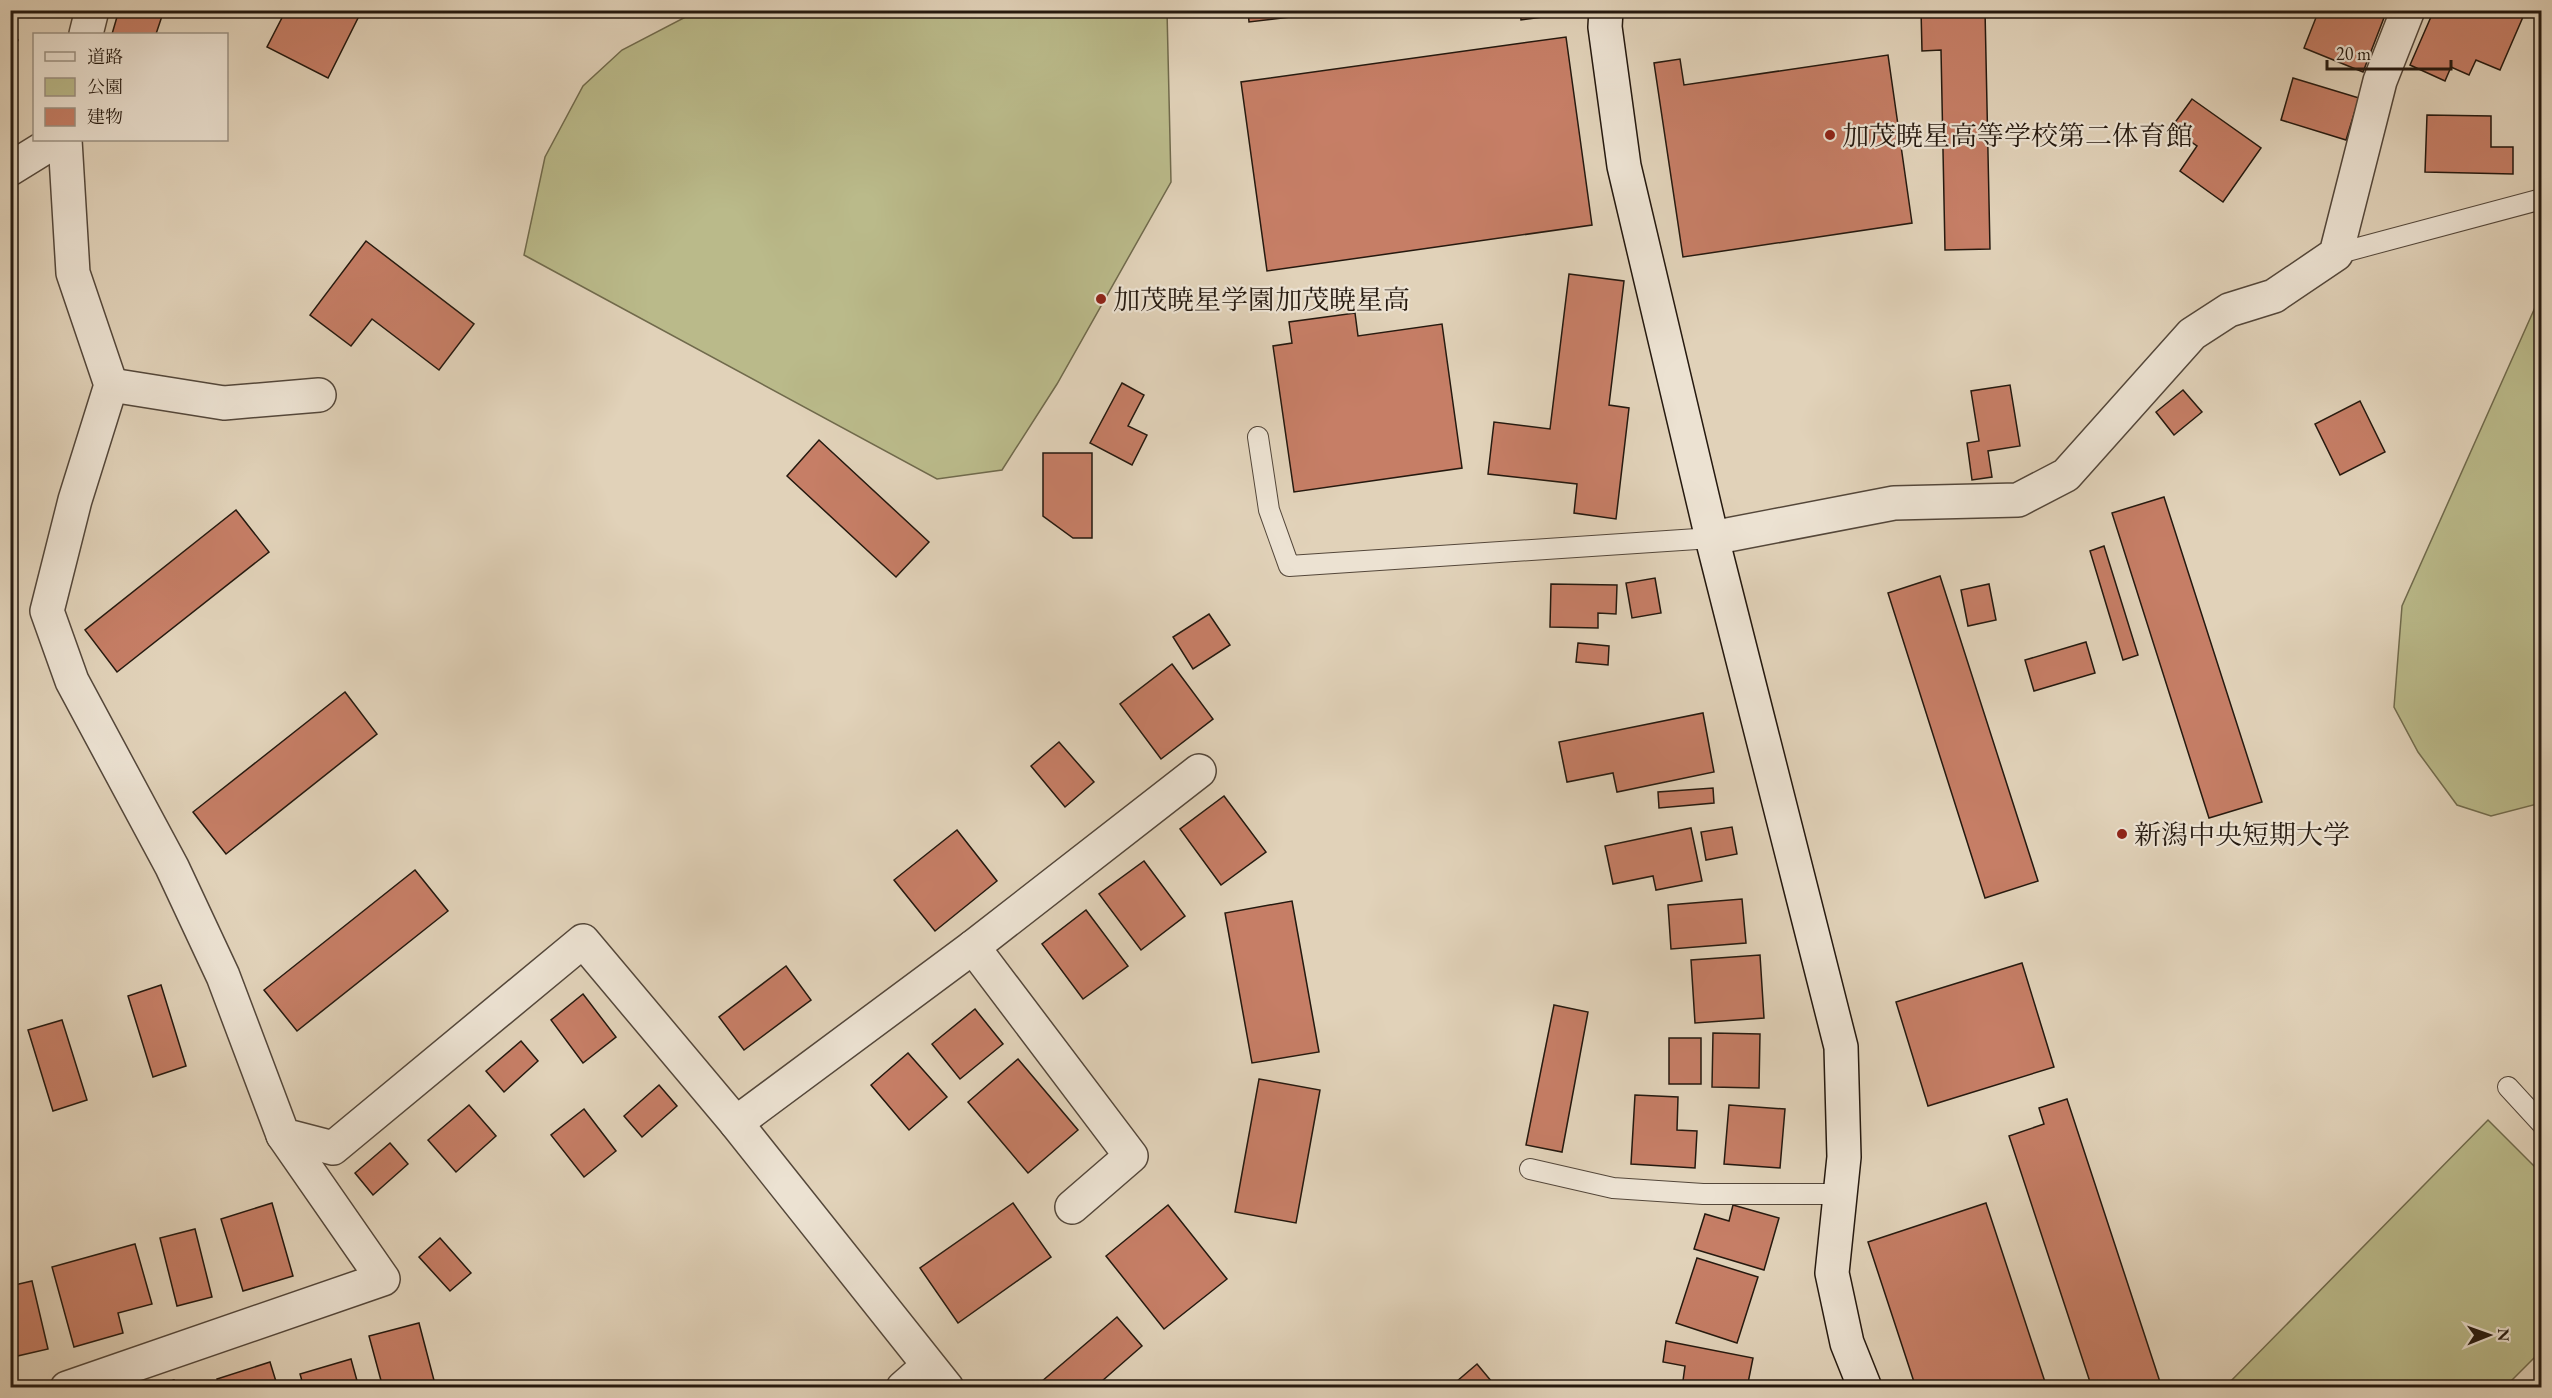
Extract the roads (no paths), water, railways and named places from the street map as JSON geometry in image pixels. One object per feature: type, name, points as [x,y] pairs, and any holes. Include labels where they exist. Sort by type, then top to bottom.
[{"type":"street","points":[[86,33],[92,10]]},
{"type":"street","points":[[1606,10],[1605,27],[1624,166],[1712,538],[1841,1047],[1844,1157],[1832,1273],[1847,1343],[1865,1388]]},
{"type":"street","points":[[1712,538],[1894,503],[2018,500],[2066,475],[2192,334],[2229,310],[2274,296],[2336,254],[2380,81],[2408,10]]},
{"type":"street","points":[[10,169],[55,141]]},
{"type":"street","points":[[65,141],[73,273],[111,385],[75,500],[47,611],[72,681],[172,867],[223,976],[283,1135],[382,1279],[67,1388]]},
{"type":"street","points":[[111,385],[224,403],[319,395]]},
{"type":"street","points":[[736,1123],[973,946],[1199,771]]},
{"type":"street","points":[[283,1135],[333,1148],[583,941],[736,1123],[937,1377],[903,1388]]},
{"type":"street","points":[[973,946],[1131,1156],[1072,1207]]},
{"type":"lane","points":[[2336,254],[2541,199]]},
{"type":"lane","points":[[1258,437],[1269,510],[1289,566],[1712,538]]},
{"type":"lane","points":[[2508,1087],[2541,1124]]},
{"type":"lane","points":[[1530,1169],[1613,1188],[1703,1194],[1841,1194]]},
{"type":"place","name":"加茂暁星高等学校第二体育館","points":[[1830,135]]},
{"type":"place","name":"加茂暁星学園加茂暁星高","points":[[1101,299]]},
{"type":"place","name":"新潟中央短期大学","points":[[2122,834]]}]
